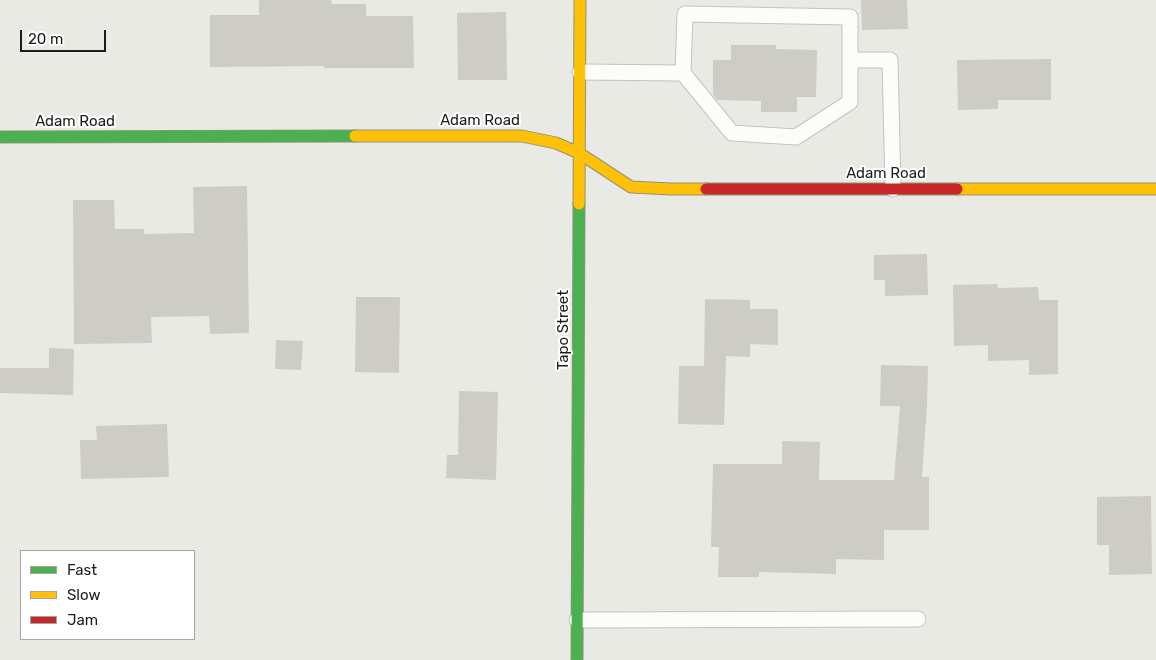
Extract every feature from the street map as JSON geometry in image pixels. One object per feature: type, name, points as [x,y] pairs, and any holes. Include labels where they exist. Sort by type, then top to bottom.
[{"type":"street","name":"Tapo Street","points":[[577,660],[580,0]]},
{"type":"street","name":"Adam Road","points":[[0,137],[522,136],[556,143],[580,153],[631,187],[671,189],[1156,189]]},
{"type":"lane","points":[[685,14],[850,17],[850,102],[796,137],[732,133],[683,73],[685,14]]},
{"type":"lane","points":[[850,60],[890,60],[893,189]]},
{"type":"lane","points":[[580,72],[683,73]]},
{"type":"lane","points":[[578,620],[918,619]]},
{"type":"building","points":[[259,0],[331,0],[332,4],[366,4],[366,16],[413,16],[414,68],[324,68],[324,66],[210,67],[210,15],[259,15]]},
{"type":"building","points":[[861,0],[907,0],[908,29],[862,30]]},
{"type":"building","points":[[506,12],[507,80],[458,80],[457,13]]},
{"type":"building","points":[[731,45],[776,45],[776,49],[817,50],[816,97],[797,97],[797,112],[761,112],[761,101],[717,100],[713,94],[713,60],[731,60]]},
{"type":"building","points":[[1051,59],[1051,100],[998,100],[998,109],[958,110],[957,60]]},
{"type":"building","points":[[247,186],[249,333],[210,334],[209,316],[151,317],[152,343],[74,344],[73,200],[114,200],[115,229],[144,229],[144,234],[194,233],[193,187]]},
{"type":"building","points":[[927,254],[928,295],[885,296],[885,280],[874,280],[874,255]]},
{"type":"building","points":[[997,284],[998,288],[1038,287],[1039,300],[1058,300],[1058,374],[1029,375],[1029,360],[988,361],[988,345],[954,346],[953,285]]},
{"type":"building","points":[[356,297],[400,297],[399,373],[355,372]]},
{"type":"building","points":[[705,299],[750,300],[750,309],[778,309],[778,345],[750,344],[750,357],[726,356],[724,425],[678,424],[679,366],[704,366]]},
{"type":"building","points":[[276,340],[303,341],[301,370],[275,369]]},
{"type":"building","points":[[49,348],[74,349],[73,395],[0,393],[0,368],[49,368]]},
{"type":"building","points":[[881,365],[928,366],[922,477],[929,477],[929,530],[884,530],[884,560],[836,559],[836,574],[759,572],[759,577],[718,577],[719,547],[711,547],[713,464],[782,464],[782,441],[820,442],[819,480],[894,480],[900,406],[880,406]]},
{"type":"building","points":[[459,391],[498,392],[496,480],[446,478],[447,455],[458,455]]},
{"type":"building","points":[[167,424],[169,477],[81,479],[80,440],[97,440],[96,426]]},
{"type":"building","points":[[1151,496],[1152,574],[1109,575],[1109,545],[1097,545],[1097,497]]},
{"type":"traffic: fast","points":[[0,137],[355,136]]},
{"type":"traffic: fast","points":[[577,660],[579,204]]},
{"type":"traffic: slow","points":[[579,204],[580,0]]},
{"type":"traffic: slow","points":[[355,136],[522,136],[556,143],[579,153],[631,187],[706,189]]},
{"type":"traffic: slow","points":[[957,189],[1156,189]]},
{"type":"traffic: jam","points":[[706,189],[957,189]]}]
